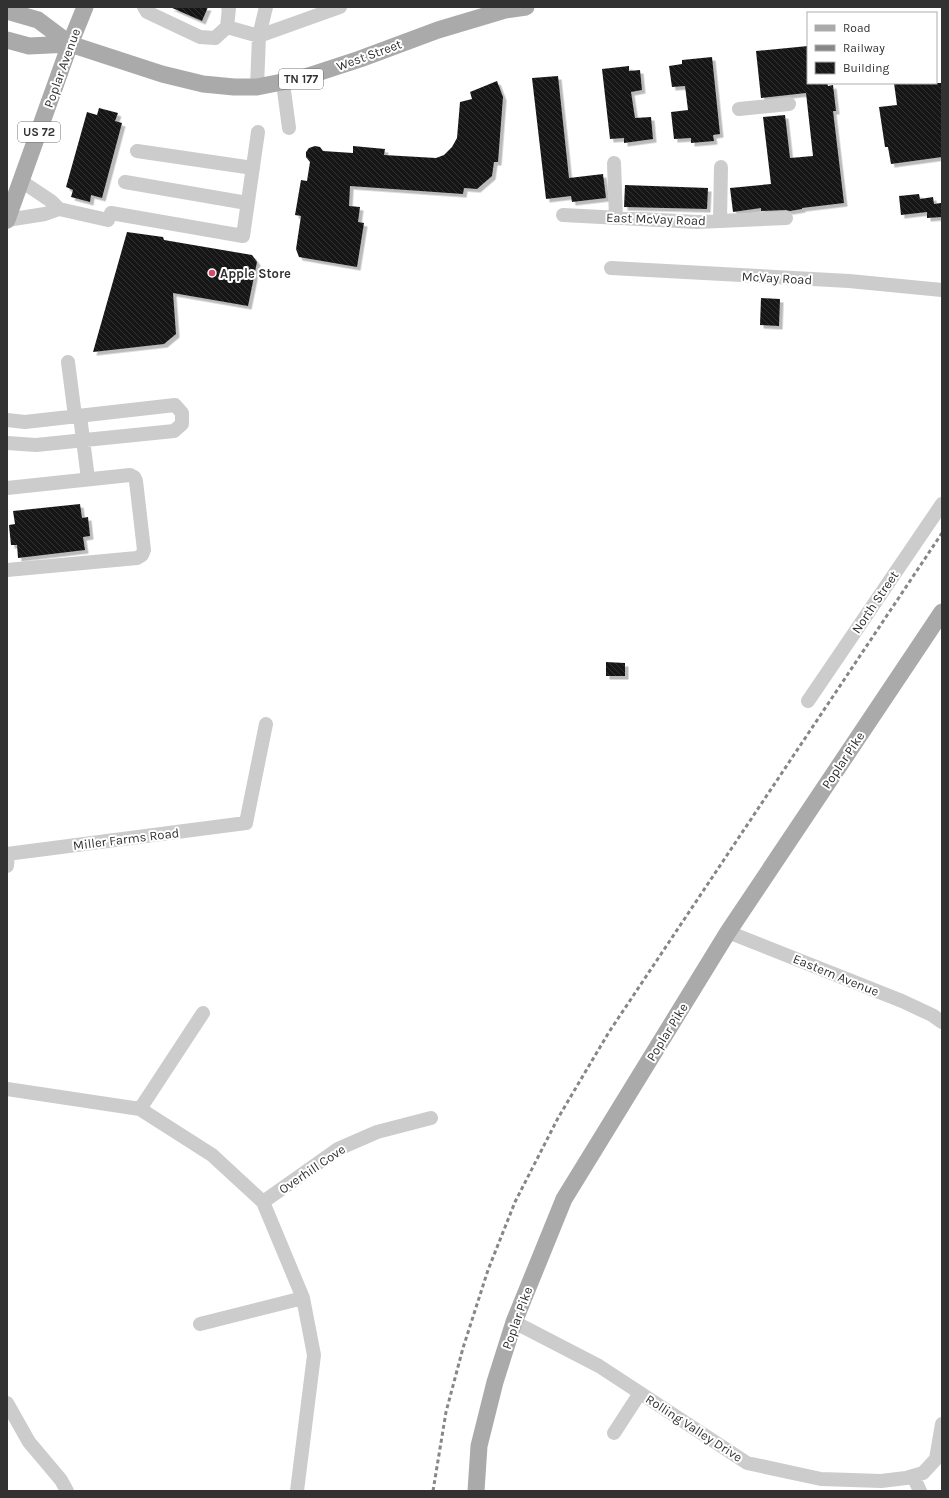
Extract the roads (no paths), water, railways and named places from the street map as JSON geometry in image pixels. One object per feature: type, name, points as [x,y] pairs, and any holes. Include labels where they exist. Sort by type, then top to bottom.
[{"type":"main road","name":"Poplar Avenue","points":[[7,220],[70,44],[85,7]]},
{"type":"main road","name":"West Street","points":[[70,44],[162,74],[203,84],[234,87],[257,86],[283,83],[302,78],[505,8],[526,7]]},
{"type":"main road","points":[[7,11],[38,20],[70,44]]},
{"type":"main road","points":[[7,40],[29,46],[70,44]]},
{"type":"main road","name":"Poplar Pike","points":[[476,1491],[479,1446],[495,1382],[514,1322],[564,1199],[728,932],[942,612]]},
{"type":"street","points":[[144,7],[147,12],[200,37],[215,38],[227,27],[228,7]]},
{"type":"street","points":[[257,86],[259,36],[266,7]]},
{"type":"street","points":[[227,27],[259,36],[340,7]]},
{"type":"street","points":[[283,83],[289,128]]},
{"type":"street","points":[[739,109],[790,104]]},
{"type":"street","points":[[7,220],[45,214],[59,210],[243,236],[258,132]]},
{"type":"street","points":[[137,151],[253,168]]},
{"type":"street","points":[[614,163],[616,218]]},
{"type":"street","name":"East McVay Road","points":[[563,215],[697,222],[720,221],[721,167]]},
{"type":"street","points":[[21,181],[51,201],[59,210]]},
{"type":"street","points":[[125,182],[248,203]]},
{"type":"street","points":[[720,221],[786,218]]},
{"type":"street","name":"McVay Road","points":[[611,268],[849,282],[942,290]]},
{"type":"street","points":[[68,362],[77,416],[83,440],[88,478]]},
{"type":"street","points":[[7,420],[25,422],[175,405],[182,413],[182,424],[174,431],[36,445],[7,443]]},
{"type":"street","points":[[7,488],[88,478],[94,480],[130,475],[134,477],[136,481],[144,550],[142,555],[137,558],[7,570]]},
{"type":"street","name":"North Street","points":[[808,701],[942,504]]},
{"type":"street","name":"Miller Farms Road","points":[[7,854],[246,823],[266,724]]},
{"type":"street","points":[[7,854],[7,866]]},
{"type":"street","name":"Eastern Avenue","points":[[728,932],[902,1000],[932,1015],[942,1022]]},
{"type":"street","points":[[140,1109],[203,1013]]},
{"type":"street","points":[[7,1089],[140,1109],[212,1155],[263,1202],[303,1298],[314,1355],[297,1491]]},
{"type":"street","name":"Overhill Cove","points":[[263,1202],[338,1149],[377,1132],[431,1118]]},
{"type":"street","points":[[200,1324],[303,1298]]},
{"type":"street","name":"Rolling Valley Drive","points":[[514,1322],[599,1366],[746,1463],[821,1479],[881,1481],[913,1476],[923,1473],[936,1459],[942,1424]]},
{"type":"street","name":"Rolling Valley Drive","points":[[614,1433],[640,1393]]},
{"type":"street","points":[[7,1403],[29,1442],[61,1480],[67,1491]]},
{"type":"street","points":[[913,1476],[920,1491]]},
{"type":"railway","points":[[433,1491],[446,1412],[463,1348],[488,1270],[515,1202],[558,1118],[609,1032],[942,533]]},
{"type":"place","name":"Apple Store","points":[[212,273]]}]
